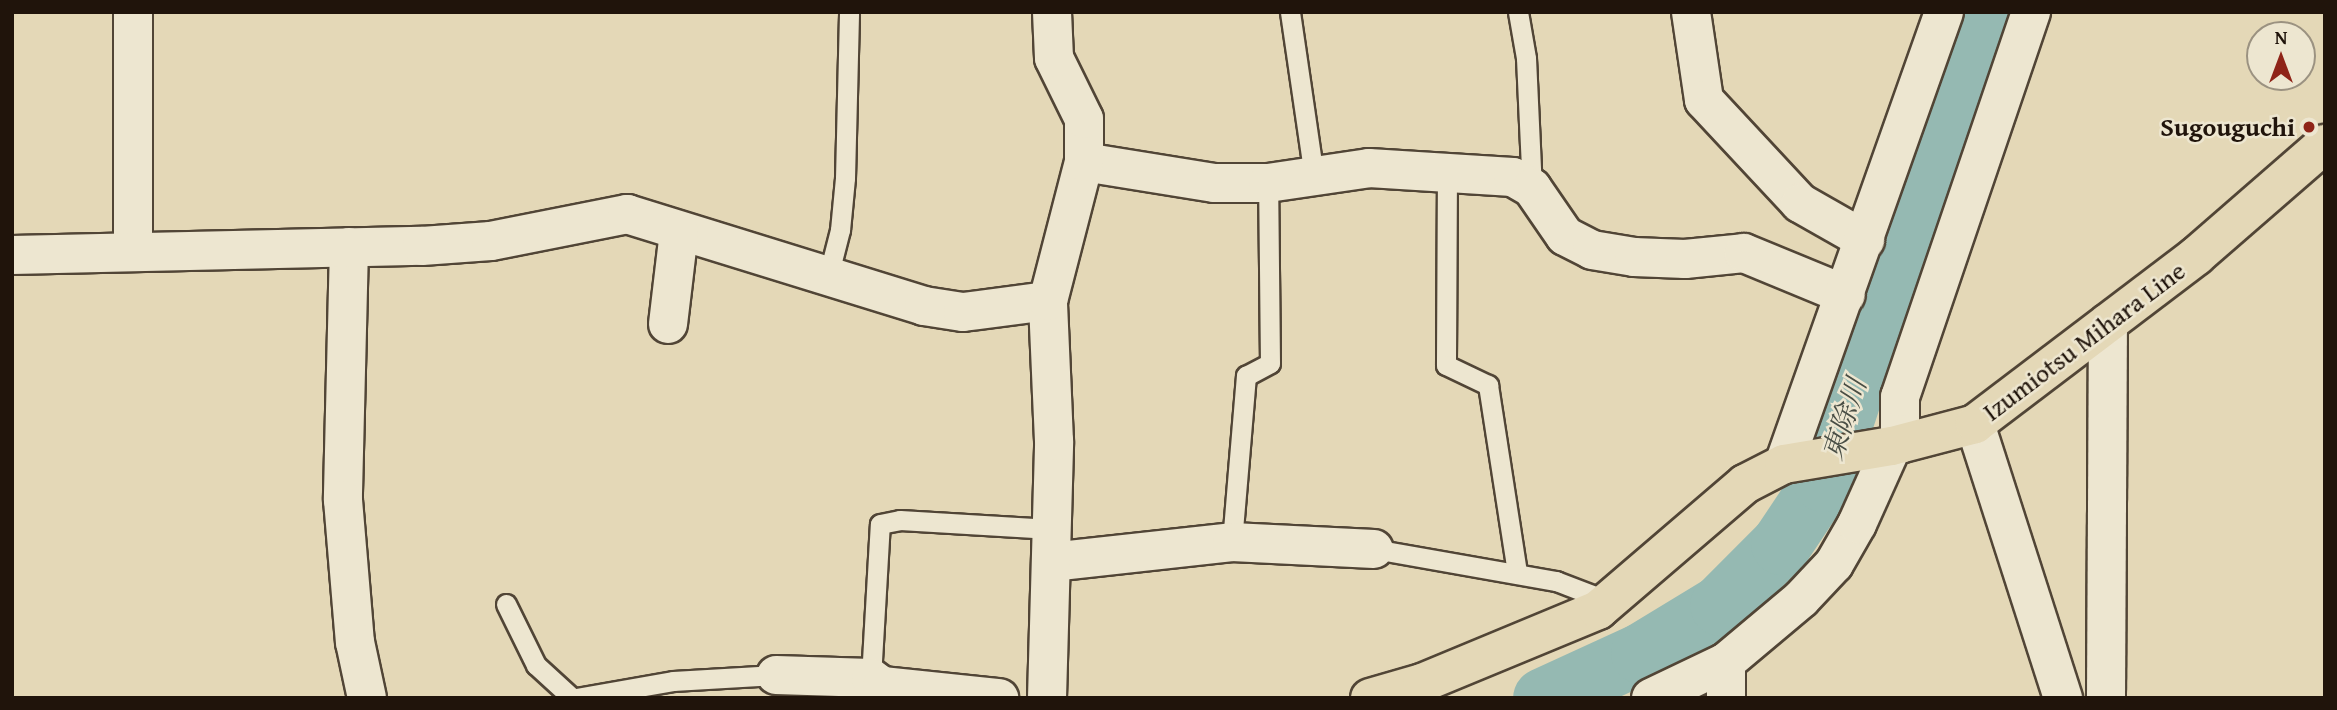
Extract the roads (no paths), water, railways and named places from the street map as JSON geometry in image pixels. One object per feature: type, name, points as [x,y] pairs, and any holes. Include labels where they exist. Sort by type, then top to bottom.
[{"type":"main road","name":"Izumiotsu Mihara Line","points":[[1370,698],[1422,683],[1561,627],[1608,601],[1745,484],[1791,462],[1887,447],[1975,424],[2196,256],[2325,144]]},
{"type":"street","points":[[133,12],[133,250]]},
{"type":"street","points":[[1047,698],[1054,441],[1048,301],[1084,162],[1084,119],[1054,58],[1052,12]]},
{"type":"street","points":[[1691,12],[1704,100],[1800,203],[1865,240]]},
{"type":"street","points":[[1791,462],[1944,12]]},
{"type":"street","points":[[1651,698],[1726,680],[1833,564],[1887,447],[1900,397],[2031,12]]},
{"type":"street","points":[[1084,162],[1200,182],[1268,183],[1369,167],[1447,170],[1513,177],[1532,188],[1565,236],[1592,250],[1634,257],[1685,259],[1744,253],[1846,295]]},
{"type":"street","points":[[12,255],[133,250],[168,255],[491,241],[627,214],[924,306],[963,312],[1048,301]]},
{"type":"street","points":[[668,324],[680,232]]},
{"type":"street","points":[[349,247],[343,500],[355,642],[368,698]]},
{"type":"street","points":[[2105,698],[2108,323]]},
{"type":"street","points":[[1975,424],[2063,698]]},
{"type":"street","points":[[1051,545],[1232,542],[1374,550]]},
{"type":"street","points":[[776,675],[999,698]]},
{"type":"lane","points":[[828,277],[840,230],[845,178],[849,12]]},
{"type":"lane","points":[[1290,12],[1314,177]]},
{"type":"lane","points":[[1518,12],[1526,58],[1532,188]]},
{"type":"lane","points":[[1447,170],[1446,365],[1488,385],[1517,573]]},
{"type":"lane","points":[[1232,542],[1246,376],[1270,363],[1268,183]]},
{"type":"lane","points":[[877,687],[880,524],[900,520],[1051,545]]},
{"type":"lane","points":[[1374,550],[1556,581],[1608,601]]},
{"type":"lane","points":[[506,604],[536,665],[574,698],[673,681],[776,675]]},
{"type":"waterway","name":"東除川","points":[[1543,698],[1641,653],[1720,605],[1781,544],[1823,481],[1977,12]]},
{"type":"place","name":"Sugouguchi","points":[[2309,127]]}]
